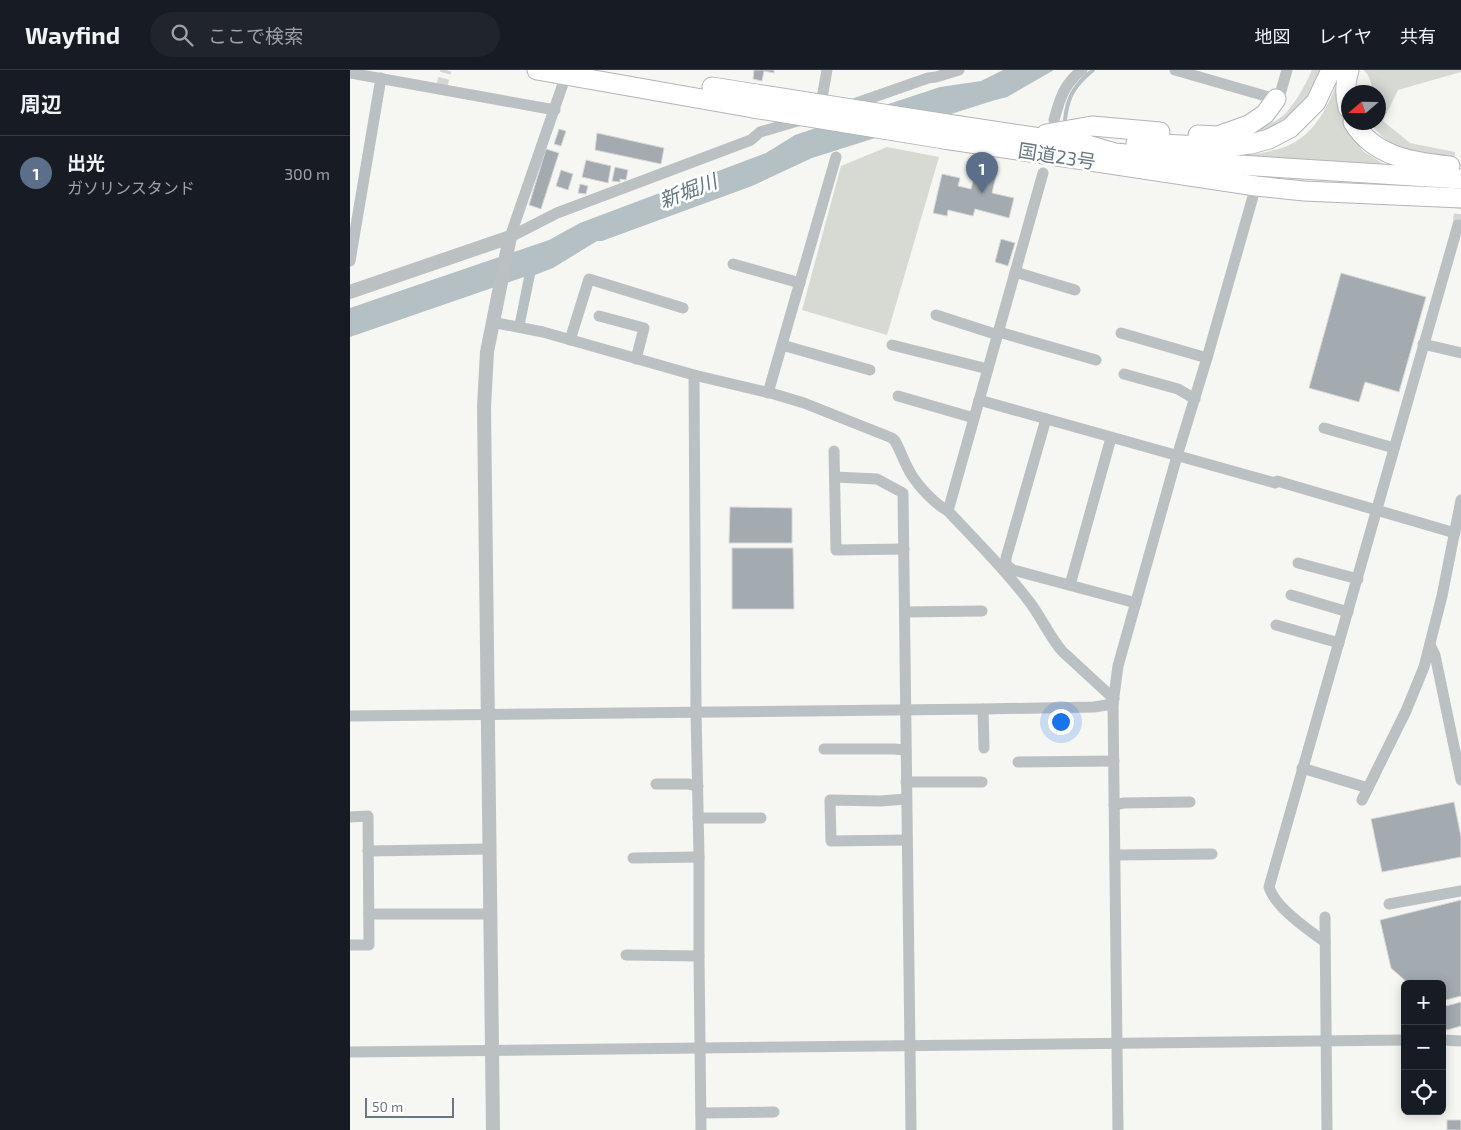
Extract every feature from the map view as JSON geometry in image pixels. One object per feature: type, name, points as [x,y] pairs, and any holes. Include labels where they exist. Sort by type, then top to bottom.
[{"type":"highway","name":"国道23号","points":[[537,70],[945,131],[1256,186],[1304,191],[1461,198]]},
{"type":"highway","name":"国道23号","points":[[605,70],[754,101]]},
{"type":"highway","points":[[1088,145],[1118,142],[1227,147],[1251,144],[1269,139],[1290,128],[1316,102],[1331,70]]},
{"type":"highway","points":[[1346,85],[1349,70]]},
{"type":"highway","points":[[1033,136],[1092,126],[1218,136],[1249,125],[1265,114],[1276,99]]},
{"type":"highway","points":[[1358,130],[1373,145],[1395,156],[1426,164],[1461,167]]},
{"type":"highway","name":"国道23号","points":[[945,131],[1033,136],[1088,145],[1116,153],[1239,166],[1461,178]]},
{"type":"highway","points":[[1304,191],[1367,200],[1459,217]]},
{"type":"street","points":[[819,116],[827,70]]},
{"type":"street","points":[[350,292],[510,237],[557,213],[751,140],[760,132],[819,116],[928,78],[959,70]]},
{"type":"street","points":[[1054,120],[1067,84],[1082,70]]},
{"type":"street","points":[[1175,70],[1276,99],[1281,91],[1287,70]]},
{"type":"street","points":[[350,73],[555,110]]},
{"type":"street","points":[[493,1130],[484,407],[486,352],[510,237],[566,75]]},
{"type":"street","points":[[350,261],[380,78]]},
{"type":"street","points":[[768,393],[836,157]]},
{"type":"street","points":[[948,511],[1044,173]]},
{"type":"street","points":[[1118,1130],[1114,702],[1118,666],[1256,186]]},
{"type":"street","points":[[1325,942],[1295,920],[1274,897],[1269,887],[1358,579],[1459,217]]},
{"type":"street","points":[[733,264],[800,283]]},
{"type":"street","points":[[1015,272],[1075,290]]},
{"type":"street","points":[[570,340],[589,279],[683,308]]},
{"type":"street","points":[[936,315],[998,334],[1096,360]]},
{"type":"street","points":[[600,316],[644,328],[636,359]]},
{"type":"street","points":[[492,322],[543,332],[694,375],[804,403],[892,438],[917,482],[939,506],[948,511],[1004,567],[1037,612],[1059,648],[1114,702]]},
{"type":"street","points":[[1121,333],[1208,358]]},
{"type":"street","points":[[1423,344],[1461,353]]},
{"type":"street","points":[[782,345],[870,370]]},
{"type":"street","points":[[892,345],[988,369]]},
{"type":"street","points":[[1124,374],[1178,389],[1195,399]]},
{"type":"street","points":[[694,375],[701,1130]]},
{"type":"street","points":[[898,396],[974,418]]},
{"type":"street","points":[[979,400],[1275,483],[1277,481],[1455,533]]},
{"type":"street","points":[[1004,567],[1046,419]]},
{"type":"street","points":[[1324,428],[1394,448]]},
{"type":"street","points":[[1070,584],[1111,438]]},
{"type":"street","points":[[834,451],[836,550],[904,549]]},
{"type":"street","points":[[835,477],[878,480],[903,492]]},
{"type":"street","points":[[903,492],[917,482]]},
{"type":"street","points":[[903,492],[911,1130]]},
{"type":"street","points":[[1362,800],[1410,702],[1424,667],[1459,520],[1461,500]]},
{"type":"street","points":[[1298,563],[1358,579]]},
{"type":"street","points":[[1004,567],[1136,603]]},
{"type":"street","points":[[1292,595],[1348,612]]},
{"type":"street","points":[[905,612],[982,611]]},
{"type":"street","points":[[1276,625],[1339,643]]},
{"type":"street","points":[[1430,645],[1436,655],[1461,780]]},
{"type":"street","points":[[350,716],[1094,707],[1114,702]]},
{"type":"street","points":[[983,709],[984,748]]},
{"type":"street","points":[[824,749],[894,748],[906,750]]},
{"type":"street","points":[[1018,762],[1114,761]]},
{"type":"street","points":[[1302,768],[1368,788]]},
{"type":"street","points":[[906,782],[982,782]]},
{"type":"street","points":[[656,784],[688,784],[698,786]]},
{"type":"street","points":[[906,799],[881,801],[830,800],[831,841],[907,840]]},
{"type":"street","points":[[1114,805],[1124,803],[1190,802]]},
{"type":"street","points":[[350,817],[368,816],[369,945],[350,945]]},
{"type":"street","points":[[698,818],[761,818]]},
{"type":"street","points":[[368,851],[490,849]]},
{"type":"street","points":[[1115,855],[1212,854]]},
{"type":"street","points":[[633,858],[699,856]]},
{"type":"street","points":[[1390,904],[1461,891]]},
{"type":"street","points":[[368,914],[490,914]]},
{"type":"street","points":[[1325,917],[1327,1130]]},
{"type":"street","points":[[626,955],[699,956]]},
{"type":"street","points":[[350,1052],[1401,1040]]},
{"type":"street","points":[[1446,1040],[1461,1041]]},
{"type":"street","points":[[701,1113],[774,1112]]},
{"type":"shaded area","points":[[1312,70],[1324,70],[1311,95],[1279,128],[1235,138],[1268,125],[1285,114],[1300,93]]},
{"type":"shaded area","points":[[1363,70],[1461,70],[1461,72],[1398,90],[1386,115],[1386,85],[1372,85]]},
{"type":"shaded area","points":[[1340,76],[1339,104],[1341,110],[1341,130],[1348,130],[1363,151],[1385,165],[1246,161],[1247,155],[1284,147],[1303,136],[1317,122]]},
{"type":"shaded area","points":[[1386,123],[1410,143],[1455,152],[1455,159],[1412,155],[1385,139],[1376,130],[1386,130]]},
{"type":"shaded area","points":[[887,147],[939,157],[887,335],[802,310],[841,166]]},
{"type":"water","name":"新堀川","points":[[1003,70],[1054,70],[1007,97],[812,158],[752,186],[602,241],[597,241],[553,268],[535,275],[525,323],[515,322],[524,277],[350,337],[350,308],[549,240],[580,223],[766,153],[795,135],[940,87],[981,81]]},
{"type":"building","points":[[754,70],[774,70],[774,73],[764,71],[762,81],[753,79]]},
{"type":"building","points":[[559,129],[566,131],[561,146],[554,144]]},
{"type":"building","points":[[597,133],[664,148],[661,164],[595,150]]},
{"type":"building","points":[[546,149],[559,153],[541,209],[529,205]]},
{"type":"building","points":[[586,160],[611,166],[608,183],[582,177]]},
{"type":"building","points":[[977,166],[997,171],[992,193],[1014,198],[1009,218],[975,209],[973,216],[948,210],[947,216],[933,213],[942,174],[960,178],[958,186],[971,189]]},
{"type":"building","points":[[615,167],[628,170],[626,180],[620,179],[620,182],[612,181]]},
{"type":"building","points":[[561,170],[573,174],[568,190],[556,186]]},
{"type":"building","points":[[580,184],[588,186],[586,194],[578,193]]},
{"type":"building","points":[[1001,239],[1015,243],[1008,266],[995,262]]},
{"type":"building","points":[[1341,273],[1426,297],[1399,392],[1365,382],[1359,402],[1309,388]]},
{"type":"building","points":[[730,507],[792,508],[792,543],[729,543]]},
{"type":"building","points":[[732,548],[793,548],[794,609],[732,609]]},
{"type":"building","points":[[1454,802],[1461,837],[1461,857],[1382,872],[1371,819]]},
{"type":"building","points":[[1461,900],[1461,996],[1446,1000],[1446,980],[1404,980],[1391,968],[1380,920]]},
{"type":"building","points":[[1461,1002],[1461,1026],[1446,1029],[1446,1006]]},
{"type":"building","points":[[1447,1120],[1461,1120],[1461,1130],[1447,1130]]},
{"type":"waterway","points":[[1065,119],[1068,103],[1073,91],[1093,70]]},
{"type":"tunnel","points":[[441,89],[446,70]]},
{"type":"tunnel","points":[[1458,225],[1461,202]]},
{"type":"place","name":"出光","points":[[982,193]]}]
